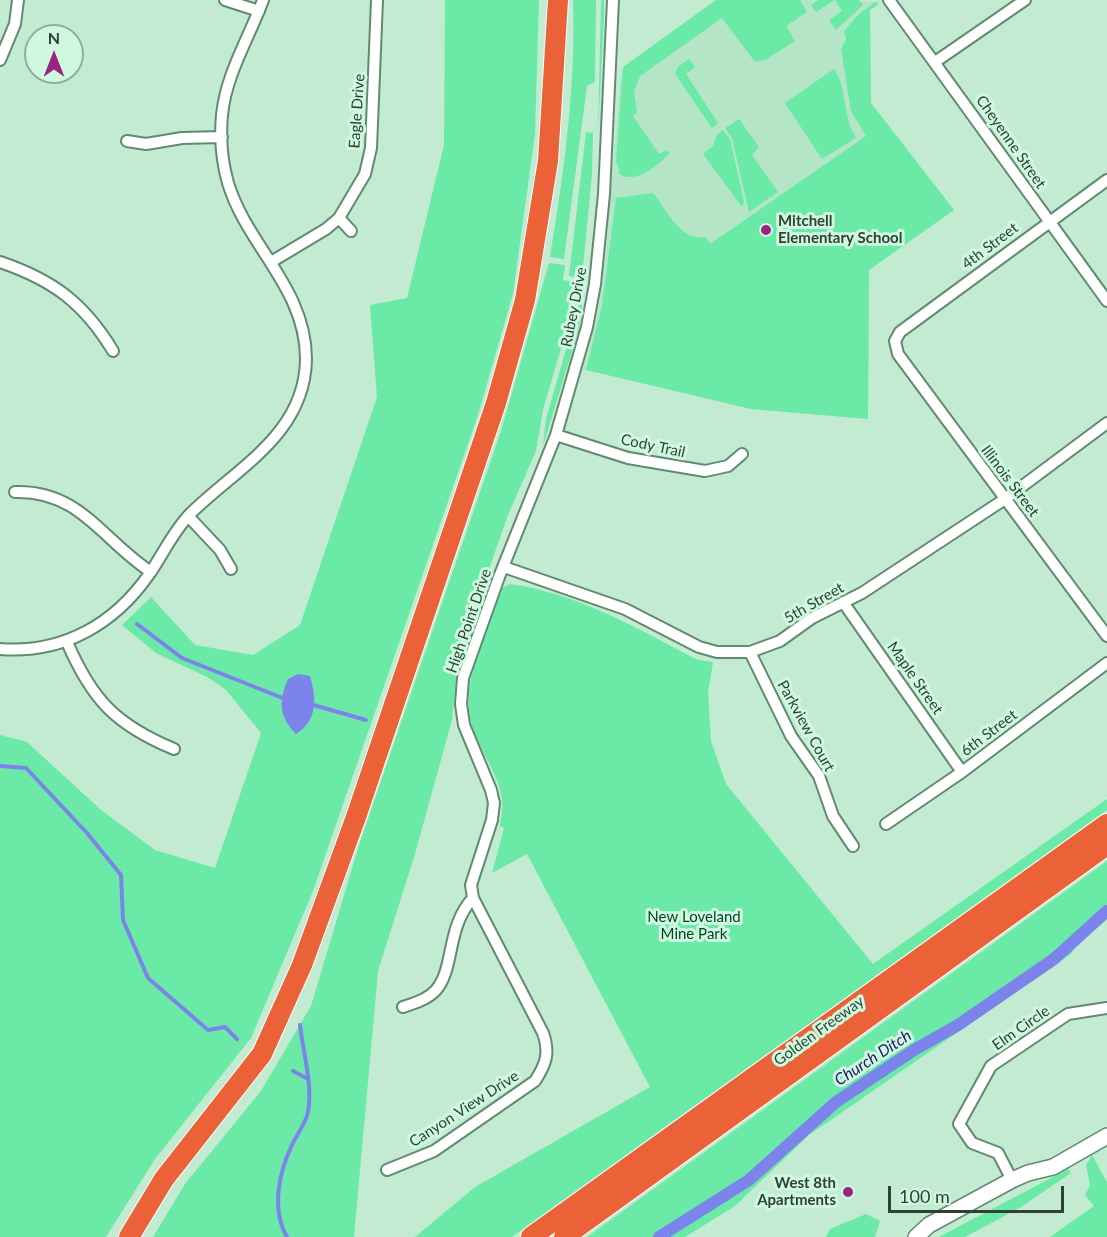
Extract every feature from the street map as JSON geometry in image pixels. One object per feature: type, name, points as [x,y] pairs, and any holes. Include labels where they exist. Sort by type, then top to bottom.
[{"type":"highway","points":[[129,1237],[164,1179],[262,1054],[302,965],[356,817],[496,403],[525,300],[549,161],[558,0]]},
{"type":"highway","name":"Golden Freeway","points":[[531,1237],[1107,824]]},
{"type":"highway","name":"Golden Freeway","points":[[564,1237],[1107,846]]},
{"type":"street","points":[[0,60],[15,24],[18,0]]},
{"type":"street","points":[[0,649],[42,648],[67,642],[113,615],[130,600],[188,516],[276,439],[297,402],[303,382],[305,339],[293,298],[234,198],[223,159],[222,137],[226,92],[261,5],[225,0]]},
{"type":"street","name":"Eagle Drive","points":[[272,262],[326,229],[339,218],[365,174],[371,148],[377,0]]},
{"type":"street","name":"Rubey Drive","points":[[504,567],[556,435],[587,327],[596,284],[604,194],[613,40],[613,0]]},
{"type":"street","name":"Cheyenne Street","points":[[889,0],[1107,301]]},
{"type":"street","points":[[935,62],[1025,0]]},
{"type":"street","points":[[127,141],[146,144],[182,138],[222,137]]},
{"type":"street","name":"4th Street","points":[[896,341],[900,332],[1107,180]]},
{"type":"street","points":[[339,218],[351,231]]},
{"type":"street","points":[[0,262],[32,272],[69,296],[97,325],[113,351]]},
{"type":"street","name":"Illinois Street","points":[[896,341],[898,354],[1107,636]]},
{"type":"street","name":"5th Street","points":[[504,567],[625,609],[699,647],[717,652],[750,652],[780,641],[812,618],[862,593],[1005,498],[1107,423]]},
{"type":"street","name":"Cody Trail","points":[[556,435],[628,458],[705,471],[728,466],[742,454]]},
{"type":"street","points":[[15,492],[55,496],[70,504],[128,557],[151,572]]},
{"type":"street","points":[[188,516],[220,550],[231,569]]},
{"type":"street","name":"High Point Drive","points":[[403,1007],[424,999],[442,981],[456,925],[464,908],[473,898],[471,885],[492,820],[494,803],[491,790],[466,733],[461,694],[463,678],[504,567]]},
{"type":"street","name":"Maple Street","points":[[843,602],[962,772]]},
{"type":"street","points":[[67,642],[80,672],[106,708],[126,726],[174,749]]},
{"type":"street","name":"Parkview Court","points":[[750,652],[792,736],[819,776],[833,816],[853,846]]},
{"type":"street","name":"6th Street","points":[[886,824],[962,772],[1107,663]]},
{"type":"street","name":"Canyon View Drive","points":[[387,1170],[434,1151],[535,1081],[546,1064],[548,1046],[543,1034],[473,898]]},
{"type":"street","name":"Elm Circle","points":[[1012,1180],[998,1153],[972,1143],[959,1124],[991,1066],[1068,1014],[1107,1008]]},
{"type":"street","points":[[916,1237],[929,1225],[1012,1180],[1028,1173],[1053,1167],[1107,1136]]},
{"type":"shaded area","name":"Mitchell Elementary School","points":[[716,0],[883,1],[870,10],[871,103],[954,210],[869,270],[868,419],[751,409],[583,369],[596,319],[606,251],[621,69]]},
{"type":"green space","points":[[445,0],[539,0],[535,134],[513,294],[478,415],[313,891],[251,1038],[155,1159],[106,1237],[0,1237],[0,735],[27,742],[101,810],[155,850],[215,868],[261,733],[226,690],[209,678],[156,653],[122,625],[151,597],[195,645],[253,655],[300,625],[377,397],[370,305],[407,298],[444,145]]},
{"type":"green space","points":[[573,0],[596,0],[595,82],[587,86],[564,259],[550,257],[571,97]]},
{"type":"green space","points":[[601,0],[604,0],[604,17],[598,134]]},
{"type":"green space","points":[[716,0],[800,0],[807,12],[786,26],[795,41],[765,60],[755,62],[722,18],[640,76],[634,91],[637,112],[633,116],[659,154],[667,150],[670,153],[638,176],[624,176],[618,173],[620,170],[616,162],[623,67]]},
{"type":"green space","points":[[818,0],[835,0],[816,12],[811,5]]},
{"type":"green space","points":[[835,0],[859,0],[863,5],[836,30],[829,20],[842,11]]},
{"type":"green space","points":[[875,2],[878,5],[870,10],[871,103],[954,210],[869,270],[868,419],[751,409],[586,370],[602,305],[616,198],[653,193],[681,230],[697,237],[706,237],[710,244],[866,136],[851,111],[841,49],[846,39],[844,31],[859,14]]},
{"type":"green space","points":[[689,59],[695,67],[686,74],[718,123],[712,128],[675,74],[678,67]]},
{"type":"green space","points":[[834,69],[856,138],[822,159],[785,103]]},
{"type":"green space","points":[[739,119],[759,147],[752,155],[778,192],[749,212],[732,138],[725,128]]},
{"type":"green space","points":[[723,130],[730,139],[744,202],[742,207],[703,154],[713,146],[717,134]]},
{"type":"green space","points":[[586,132],[593,133],[592,174],[582,278],[569,276]]},
{"type":"green space","points":[[549,263],[565,265],[563,280],[580,283],[543,410],[536,451],[508,515],[487,575],[490,579],[456,678],[452,720],[415,854],[378,971],[354,1237],[153,1237],[185,1184],[261,1091],[311,1006],[359,845],[501,431]]},
{"type":"green space","points":[[586,280],[578,332],[543,446],[546,419]]},
{"type":"green space","name":"New Loveland Mine Park","points":[[510,584],[559,595],[583,604],[698,660],[713,662],[708,693],[711,741],[726,784],[873,964],[1107,799],[1107,810],[512,1237],[415,1237],[475,1187],[650,1087],[527,854],[492,873],[504,828],[500,826],[502,799],[496,778],[473,728],[470,717],[470,684],[478,651],[502,588]]},
{"type":"green space","points":[[1107,861],[1107,913],[1088,926],[1071,954],[809,1135],[735,1206],[685,1237],[587,1237]]},
{"type":"green space","points":[[1092,1155],[1107,1182],[1107,1237],[1050,1237],[1094,1206],[1085,1195],[1090,1185],[1086,1165]]},
{"type":"green space","points":[[1068,1169],[1071,1173],[1021,1207],[965,1237],[939,1237]]},
{"type":"green space","points":[[866,1214],[880,1221],[875,1237],[826,1237],[830,1229]]},
{"type":"water","points":[[298,674],[310,676],[314,701],[312,716],[303,729],[296,734],[283,715],[282,702],[288,679]]},
{"type":"waterway","points":[[137,624],[182,658],[285,699]]},
{"type":"waterway","points":[[310,704],[366,720]]},
{"type":"waterway","points":[[0,766],[26,768],[87,833],[121,875],[123,920],[148,978],[208,1030],[225,1027],[237,1039]]},
{"type":"waterway","name":"Church Ditch","points":[[659,1237],[749,1180],[836,1102],[914,1050],[958,1025],[1054,959],[1107,911]]},
{"type":"waterway","points":[[287,1237],[279,1215],[280,1179],[287,1156],[307,1116],[309,1102],[300,1025]]},
{"type":"waterway","points":[[293,1071],[306,1078]]},
{"type":"place","name":"Mitchell Elementary School","points":[[766,230]]},
{"type":"place","name":"West 8th Apartments","points":[[848,1192]]}]
